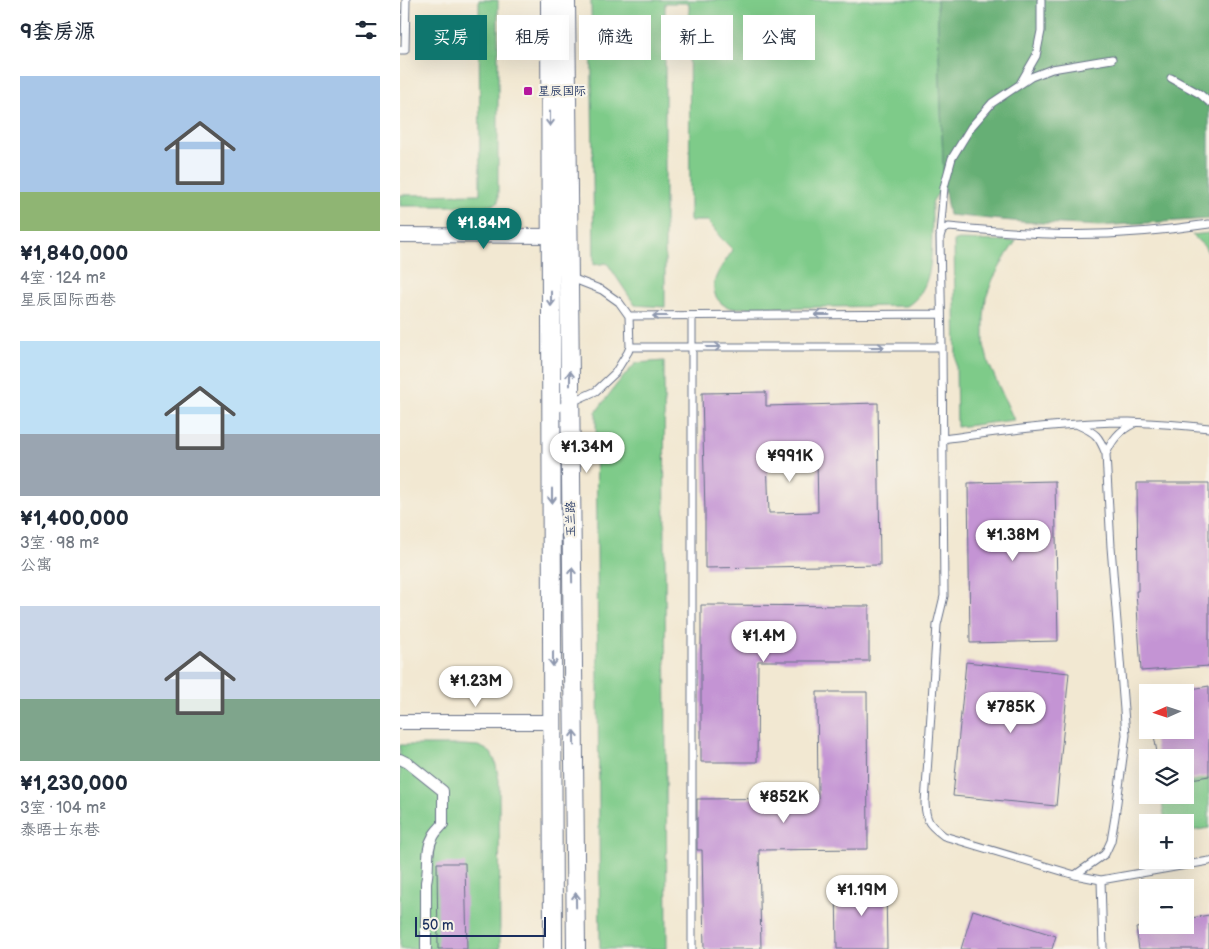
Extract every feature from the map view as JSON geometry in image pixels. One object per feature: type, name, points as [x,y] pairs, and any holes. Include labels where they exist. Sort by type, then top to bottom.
[{"type":"street","name":"玉兰路","points":[[550,0],[553,949]]},
{"type":"street","name":"玉兰路","points":[[566,0],[576,949]]},
{"type":"street","points":[[400,235],[568,236]]},
{"type":"street","points":[[400,722],[553,722]]},
{"type":"street","points":[[400,759],[408,763],[443,791],[443,824],[433,836],[428,856],[426,949]]},
{"type":"lane","points":[[400,50],[405,50],[406,0]]},
{"type":"lane","points":[[1021,83],[1036,56],[1042,31],[1041,0]]},
{"type":"lane","points":[[1112,59],[1052,69],[1031,77],[992,103],[971,127],[952,158],[944,187],[940,237],[944,596],[938,624],[925,803],[926,814],[930,825],[944,836],[1075,875],[1101,880],[1209,861]]},
{"type":"lane","points":[[1171,78],[1200,94],[1209,102]]},
{"type":"lane","points":[[940,237],[942,230],[949,227],[1049,234],[1102,234],[1172,230],[1209,224]]},
{"type":"lane","points":[[551,270],[602,290],[619,302],[629,316],[630,347],[615,373],[596,391],[552,411]]},
{"type":"lane","points":[[629,316],[941,314]]},
{"type":"lane","points":[[692,316],[692,949]]},
{"type":"lane","points":[[630,347],[942,346]]},
{"type":"lane","points":[[943,439],[1076,424],[1136,423],[1209,428]]},
{"type":"lane","points":[[1106,454],[1112,440],[1124,428],[1136,423]]},
{"type":"lane","points":[[1075,875],[1105,854],[1111,840],[1126,735],[1111,547],[1106,454],[1100,440],[1091,431],[1076,424]]},
{"type":"lane","points":[[1101,880],[1103,949]]},
{"type":"green space","points":[[479,0],[498,0],[498,202],[486,206],[400,206],[400,195],[480,194],[479,60],[487,60],[487,15],[479,15]]},
{"type":"green space","points":[[591,0],[937,0],[944,187],[932,203],[930,266],[923,289],[916,298],[907,306],[731,308],[721,303],[716,296],[714,283],[720,269],[733,250],[708,221],[690,221],[689,60],[733,60],[733,15],[689,15],[689,3],[665,3],[665,15],[661,15],[661,60],[665,60],[665,307],[635,305],[607,263],[594,265],[592,60],[651,60],[651,15],[591,15]]},
{"type":"green space","points":[[937,0],[1209,0],[1209,219],[1099,226],[1023,222],[949,215],[944,187]]},
{"type":"green space","points":[[1209,233],[1209,255],[1205,247],[1192,235]]},
{"type":"green space","points":[[954,240],[1016,241],[993,279],[986,298],[984,317],[984,345],[989,364],[1014,420],[957,427]]},
{"type":"green space","points":[[664,361],[667,949],[600,949],[596,412],[636,363]]},
{"type":"green space","points":[[400,745],[478,746],[491,753],[495,761],[499,780],[500,949],[400,949]]},
{"type":"green space","points":[[1209,778],[1209,828],[1194,830],[1194,814],[1164,814],[1162,804],[1194,804],[1194,780]]},
{"type":"building","points":[[766,392],[766,406],[878,403],[880,565],[705,568],[702,393]],"holes":[[[817,457],[818,512],[769,513],[767,458]]]},
{"type":"building","points":[[1055,481],[1058,641],[970,643],[968,483]]},
{"type":"building","points":[[1137,483],[1209,483],[1209,666],[1141,671],[1136,591],[1138,591]]},
{"type":"building","points":[[701,605],[869,606],[869,661],[758,661],[757,762],[701,762]]},
{"type":"building","points":[[966,662],[1069,673],[1056,806],[953,796]]},
{"type":"building","points":[[1209,686],[1209,776],[1194,778],[1194,749],[1156,749],[1155,739],[1194,739],[1194,688]]},
{"type":"building","points":[[817,692],[867,692],[868,849],[759,850],[761,949],[704,949],[702,850],[697,850],[697,799],[818,798]]},
{"type":"building","points":[[437,863],[465,863],[467,949],[438,949]]},
{"type":"building","points":[[836,884],[886,884],[887,949],[837,949]]},
{"type":"building","points":[[973,910],[1056,936],[1052,949],[961,949]]},
{"type":"building","points":[[1209,915],[1209,949],[1139,949],[1136,928],[1139,927],[1139,934],[1194,934],[1194,918]]},
{"type":"waterway","points":[[1165,0],[1172,0]]},
{"type":"place","name":"星辰国际","points":[[528,91]]}]
